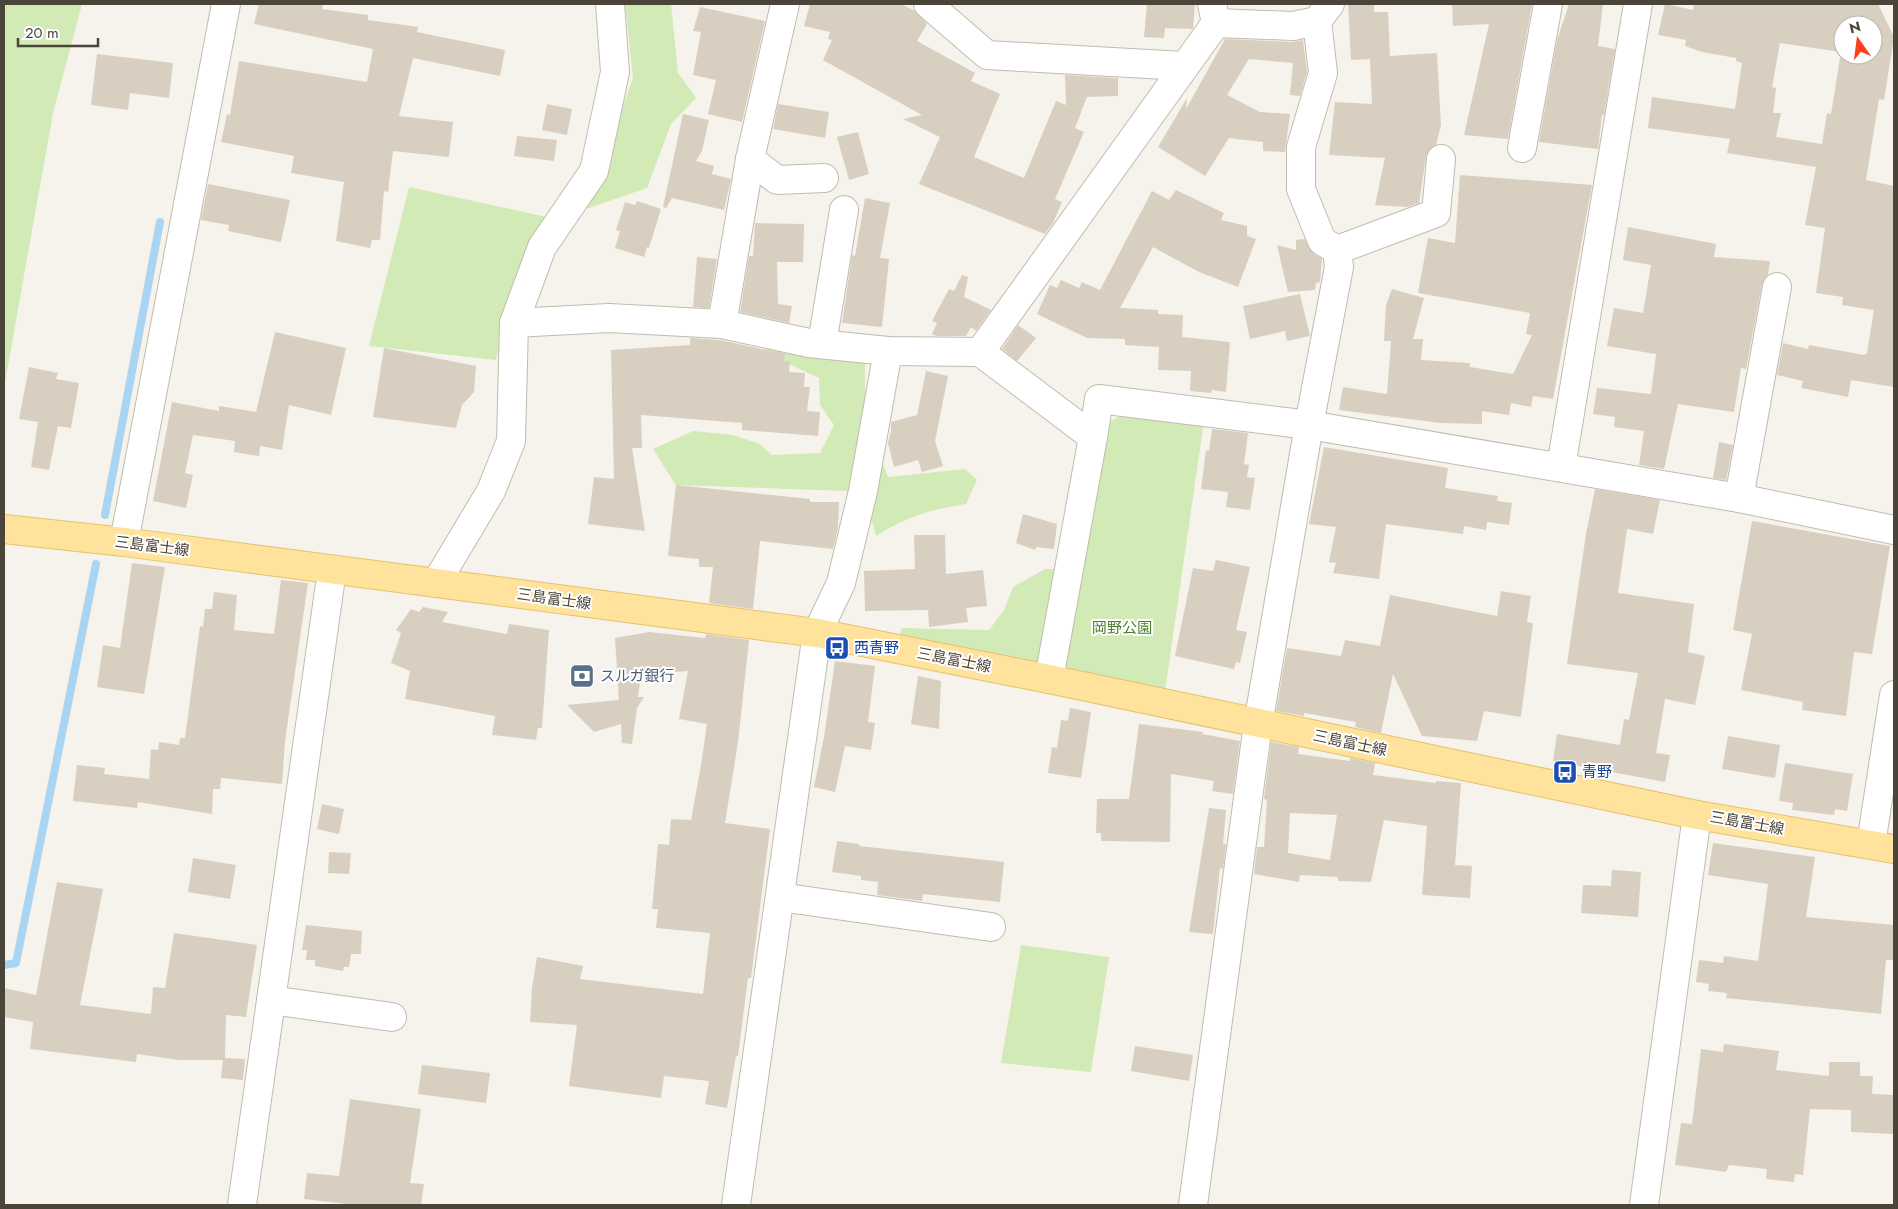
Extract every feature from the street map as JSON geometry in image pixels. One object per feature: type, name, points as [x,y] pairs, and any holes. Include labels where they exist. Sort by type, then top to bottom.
[{"type":"main road","name":"三島富士線","points":[[4,529],[124,542],[817,633],[1049,678],[1258,724],[1696,815],[1882,847]]},
{"type":"street","points":[[124,542],[226,4]]},
{"type":"street","points":[[436,583],[491,491],[511,441],[514,323],[542,247],[594,171],[615,72],[610,4]]},
{"type":"street","points":[[722,324],[750,159],[785,4]]},
{"type":"street","points":[[928,4],[988,54],[1184,66]]},
{"type":"street","points":[[1522,148],[1548,4]]},
{"type":"street","points":[[1561,467],[1638,4]]},
{"type":"street","points":[[980,352],[1184,66],[1214,13],[1293,26],[1324,12],[1323,73],[1301,147],[1301,190],[1322,241],[1337,250]]},
{"type":"street","points":[[750,159],[776,180],[824,178]]},
{"type":"street","points":[[1337,250],[1436,213],[1441,159]]},
{"type":"street","points":[[822,344],[844,210]]},
{"type":"street","points":[[1193,1205],[1258,724],[1339,267],[1337,250]]},
{"type":"street","points":[[1739,498],[1777,287]]},
{"type":"street","points":[[514,323],[609,318],[722,324],[809,343],[888,351],[980,352],[1093,437]]},
{"type":"street","points":[[736,1205],[817,633],[841,583],[863,491],[888,351]]},
{"type":"street","points":[[1049,678],[1099,399],[1310,425],[1739,498],[1894,530]]},
{"type":"street","points":[[242,1205],[332,570]]},
{"type":"street","points":[[1882,847],[1894,694]]},
{"type":"street","points":[[1644,1205],[1696,815]]},
{"type":"street","points":[[780,897],[991,927]]},
{"type":"street","points":[[271,1000],[392,1017]]},
{"type":"green space","points":[[4,4],[82,4],[53,113],[4,388]]},
{"type":"green space","points":[[625,4],[671,4],[678,73],[696,98],[671,124],[647,188],[586,209],[633,78]]},
{"type":"green space","points":[[409,187],[551,218],[511,288],[496,360],[369,346]]},
{"type":"green space","points":[[768,340],[865,349],[865,418],[888,477],[965,469],[977,480],[966,504],[942,508],[920,515],[887,529],[876,536],[873,524],[847,491],[676,485],[653,449],[693,431],[733,435],[760,444],[772,455],[820,453],[834,425],[820,405],[819,378],[765,353]]},
{"type":"green space","name":"岡野公園","points":[[1126,413],[1204,421],[1165,691],[1063,669],[1105,424]]},
{"type":"green space","points":[[1045,569],[1063,569],[1043,667],[898,638],[902,628],[989,630],[1004,610],[1013,587]]},
{"type":"green space","points":[[1021,945],[1109,957],[1091,1072],[1001,1063]]},
{"type":"building","points":[[259,4],[323,4],[322,9],[368,15],[368,20],[418,27],[417,32],[505,50],[500,76],[413,58],[399,116],[453,122],[449,157],[393,151],[388,192],[384,191],[380,240],[372,240],[370,248],[336,241],[344,182],[291,173],[294,156],[221,142],[227,114],[230,115],[239,61],[367,82],[373,49],[254,24]]},
{"type":"building","points":[[810,4],[901,4],[915,11],[927,24],[917,41],[975,73],[971,81],[1000,94],[974,157],[1024,178],[1056,101],[1066,105],[1065,75],[1118,78],[1118,96],[1087,97],[1075,128],[1084,132],[1055,199],[1062,202],[1053,223],[1045,234],[919,184],[940,137],[903,119],[922,115],[823,60],[832,40],[828,39],[830,32],[804,26]]},
{"type":"building","points":[[1147,4],[1195,4],[1193,29],[1165,28],[1164,38],[1144,37]]},
{"type":"building","points":[[1348,4],[1374,4],[1374,12],[1388,12],[1390,56],[1437,53],[1441,125],[1436,145],[1429,150],[1426,157],[1419,203],[1407,207],[1375,205],[1385,158],[1329,155],[1335,102],[1372,104],[1370,59],[1351,60]]},
{"type":"building","points":[[1452,4],[1532,4],[1508,139],[1464,135],[1489,24],[1453,26]]},
{"type":"building","points":[[1569,4],[1603,4],[1598,46],[1615,49],[1604,115],[1602,115],[1598,149],[1539,142],[1557,40]]},
{"type":"building","points":[[1665,4],[1693,10],[1694,4],[1878,4],[1894,37],[1884,100],[1879,99],[1866,180],[1894,186],[1894,387],[1851,380],[1848,397],[1801,388],[1803,381],[1777,375],[1783,343],[1808,349],[1809,345],[1864,355],[1867,353],[1874,310],[1842,305],[1843,297],[1816,293],[1825,228],[1805,225],[1816,167],[1727,153],[1730,139],[1648,128],[1652,97],[1735,109],[1742,63],[1736,61],[1736,58],[1702,52],[1685,46],[1686,40],[1658,35]],"holes":[[[1833,15],[1883,15],[1883,65],[1839,65],[1831,114],[1827,113],[1822,144],[1776,137],[1781,113],[1773,113],[1776,88],[1772,87],[1780,43],[1833,51]]]},
{"type":"building","points":[[700,7],[765,21],[742,122],[708,114],[716,80],[693,75],[701,32],[693,31]]},
{"type":"building","points":[[1225,39],[1292,42],[1303,40],[1307,72],[1300,96],[1290,95],[1293,63],[1249,59],[1227,95],[1260,112],[1290,114],[1285,152],[1263,151],[1263,142],[1229,138],[1205,176],[1158,147],[1187,98],[1186,109]]},
{"type":"building","points":[[97,54],[173,63],[169,98],[130,93],[128,110],[91,105]]},
{"type":"building","points":[[547,104],[572,109],[567,135],[542,130]]},
{"type":"building","points":[[778,104],[829,112],[825,138],[773,129]]},
{"type":"building","points":[[683,114],[709,120],[702,151],[696,161],[714,166],[712,174],[731,179],[724,210],[672,198],[666,208],[663,207]]},
{"type":"building","points":[[858,132],[869,174],[849,180],[837,137]]},
{"type":"building","points":[[517,136],[557,140],[554,161],[514,156]]},
{"type":"building","points":[[1460,175],[1592,185],[1553,399],[1533,396],[1531,407],[1511,403],[1509,415],[1482,411],[1482,424],[1440,423],[1339,410],[1343,387],[1387,394],[1391,341],[1384,341],[1386,305],[1392,289],[1424,298],[1413,339],[1423,339],[1421,360],[1470,363],[1470,367],[1513,374],[1532,335],[1526,334],[1530,313],[1418,293],[1428,238],[1455,243]]},
{"type":"building","points":[[208,184],[290,200],[281,242],[228,231],[229,225],[201,220]]},
{"type":"building","points":[[1176,190],[1224,213],[1221,220],[1247,226],[1247,236],[1256,239],[1238,287],[1199,272],[1153,247],[1120,308],[1158,310],[1158,314],[1183,315],[1182,337],[1230,342],[1226,392],[1212,390],[1211,393],[1190,391],[1191,371],[1158,370],[1159,347],[1125,345],[1125,339],[1087,338],[1037,314],[1050,285],[1057,288],[1061,280],[1079,288],[1082,282],[1100,290],[1152,191],[1169,200]]},
{"type":"building","points":[[865,198],[890,203],[880,258],[889,259],[882,327],[842,323],[852,255],[855,256]]},
{"type":"building","points":[[637,201],[661,209],[649,248],[647,247],[644,257],[615,248],[620,231],[616,230],[625,202],[635,205]]},
{"type":"building","points":[[755,223],[804,224],[803,262],[777,262],[778,304],[792,306],[789,323],[740,312],[749,256],[753,256]]},
{"type":"building","points":[[1628,227],[1716,244],[1714,257],[1770,261],[1768,275],[1762,284],[1746,369],[1741,368],[1734,412],[1678,404],[1664,469],[1639,465],[1644,431],[1614,427],[1615,417],[1593,414],[1597,388],[1651,394],[1656,354],[1607,346],[1614,308],[1643,313],[1651,265],[1623,260]]},
{"type":"building","points":[[1305,239],[1314,254],[1322,259],[1320,282],[1316,283],[1315,290],[1288,292],[1277,245],[1296,250],[1296,240]]},
{"type":"building","points":[[697,257],[717,259],[709,308],[693,307]]},
{"type":"building","points":[[962,275],[968,277],[964,297],[991,310],[976,331],[971,327],[966,336],[936,336],[932,334],[937,323],[932,321],[949,289],[954,291]]},
{"type":"building","points":[[1300,294],[1310,336],[1287,341],[1285,331],[1250,339],[1243,306]]},
{"type":"building","points":[[1018,325],[1036,338],[1017,361],[1002,349]]},
{"type":"building","points":[[275,332],[346,348],[331,415],[289,405],[282,450],[260,446],[259,456],[234,452],[235,441],[193,435],[185,473],[193,475],[186,508],[153,501],[172,402],[219,411],[219,406],[256,412]]},
{"type":"building","points":[[690,338],[720,340],[785,354],[784,361],[790,361],[789,372],[805,373],[804,387],[810,387],[807,411],[820,412],[818,436],[742,430],[742,423],[641,415],[642,448],[632,448],[645,531],[588,524],[594,477],[614,479],[611,350],[690,345]]},
{"type":"building","points":[[384,348],[476,366],[474,392],[462,405],[456,428],[373,417]]},
{"type":"building","points":[[29,367],[58,373],[56,379],[79,383],[71,428],[58,426],[49,470],[31,467],[38,422],[19,419]]},
{"type":"building","points":[[926,371],[948,376],[935,441],[943,466],[922,472],[918,460],[894,467],[888,443],[891,422],[917,415]]},
{"type":"building","points":[[1212,429],[1248,433],[1244,464],[1249,465],[1247,477],[1255,478],[1250,510],[1226,507],[1228,492],[1201,489],[1206,450],[1209,451]]},
{"type":"building","points":[[1719,442],[1733,445],[1726,480],[1713,478]]},
{"type":"building","points":[[1324,447],[1448,468],[1445,488],[1498,496],[1497,501],[1512,503],[1509,525],[1487,522],[1486,530],[1464,526],[1463,534],[1386,524],[1379,579],[1333,573],[1336,563],[1329,562],[1336,527],[1309,524]]},
{"type":"building","points":[[676,485],[810,499],[810,502],[839,502],[838,528],[833,549],[760,541],[753,609],[709,603],[713,567],[699,567],[699,559],[668,556]]},
{"type":"building","points":[[1595,489],[1660,500],[1653,534],[1627,529],[1618,593],[1694,604],[1688,652],[1705,656],[1695,705],[1665,699],[1656,753],[1670,755],[1665,782],[1553,761],[1557,734],[1620,745],[1624,719],[1629,720],[1638,673],[1567,664],[1586,534]]},
{"type":"building","points":[[1023,514],[1057,524],[1054,549],[1036,547],[1035,550],[1016,543]]},
{"type":"building","points":[[1752,521],[1890,546],[1872,654],[1854,652],[1846,716],[1802,710],[1803,702],[1741,690],[1752,634],[1733,630]]},
{"type":"building","points":[[914,535],[945,535],[946,574],[983,570],[987,606],[966,608],[968,622],[929,627],[928,610],[865,611],[864,571],[915,569]]},
{"type":"building","points":[[1216,560],[1250,567],[1236,630],[1247,632],[1240,663],[1236,662],[1234,669],[1175,656],[1193,568],[1213,571]]},
{"type":"building","points":[[132,563],[165,567],[144,694],[97,687],[103,645],[120,648]]},
{"type":"building","points":[[281,580],[308,583],[285,741],[282,784],[221,778],[220,789],[213,789],[212,814],[138,802],[137,808],[73,801],[77,765],[105,768],[104,774],[149,779],[151,749],[158,750],[159,742],[179,745],[180,738],[185,738],[200,626],[203,627],[205,609],[212,609],[214,592],[237,595],[234,630],[274,634]]},
{"type":"building","points":[[1501,591],[1531,596],[1527,622],[1533,623],[1521,717],[1484,711],[1477,741],[1422,736],[1393,674],[1381,733],[1355,727],[1356,722],[1304,713],[1304,716],[1276,711],[1287,648],[1341,656],[1345,640],[1380,646],[1390,595],[1497,616]]},
{"type":"building","points":[[423,607],[448,612],[442,622],[507,634],[509,624],[549,630],[542,728],[538,728],[536,740],[492,735],[495,716],[405,699],[410,671],[391,663],[401,633],[396,630],[411,609],[419,612]]},
{"type":"building","points":[[649,632],[705,638],[706,634],[749,640],[738,742],[725,823],[770,829],[751,978],[748,978],[738,1056],[736,1056],[727,1108],[705,1104],[709,1081],[664,1076],[661,1098],[569,1086],[577,1025],[530,1022],[532,988],[537,957],[583,966],[580,979],[703,994],[710,933],[656,928],[658,909],[652,909],[658,844],[669,845],[671,819],[691,820],[701,765],[707,724],[679,719],[688,671],[641,675],[638,697],[644,697],[637,708],[632,744],[622,743],[621,724],[594,732],[567,705],[619,700],[615,638]]},
{"type":"building","points":[[835,661],[875,666],[868,722],[875,723],[871,750],[845,746],[835,792],[814,787],[824,737]]},
{"type":"building","points":[[918,676],[941,681],[939,729],[911,724]]},
{"type":"building","points":[[1070,708],[1091,712],[1081,778],[1048,773],[1052,747],[1057,748],[1061,720],[1068,721]]},
{"type":"building","points":[[1139,724],[1203,732],[1202,734],[1240,741],[1233,794],[1212,791],[1214,781],[1171,774],[1170,842],[1101,841],[1101,833],[1096,833],[1097,799],[1129,799]]},
{"type":"building","points":[[1728,736],[1780,745],[1775,778],[1722,769]]},
{"type":"building","points":[[1271,742],[1299,747],[1298,754],[1350,761],[1350,758],[1375,763],[1373,775],[1436,783],[1436,781],[1461,783],[1455,865],[1472,866],[1470,898],[1422,895],[1427,826],[1384,820],[1371,882],[1338,881],[1338,877],[1300,875],[1299,882],[1254,874],[1257,847],[1264,847],[1267,800],[1264,799]],"holes":[[[1290,813],[1337,815],[1330,860],[1288,853]]]},
{"type":"building","points":[[1785,763],[1853,774],[1847,811],[1835,809],[1834,815],[1792,810],[1793,803],[1779,801]]},
{"type":"building","points":[[322,804],[344,809],[339,834],[317,829]]},
{"type":"building","points":[[1209,808],[1226,810],[1223,844],[1226,844],[1223,869],[1220,868],[1213,934],[1189,932]]},
{"type":"building","points":[[837,841],[859,844],[859,846],[1004,862],[1000,902],[923,894],[922,901],[877,895],[878,882],[861,880],[861,876],[832,872]]},
{"type":"building","points":[[1713,843],[1815,857],[1806,917],[1894,925],[1894,960],[1886,960],[1881,1014],[1726,998],[1727,993],[1708,991],[1709,984],[1696,982],[1699,960],[1723,963],[1724,956],[1758,961],[1768,884],[1708,875]]},
{"type":"building","points":[[329,852],[351,853],[349,874],[328,873]]},
{"type":"building","points":[[193,858],[236,865],[230,899],[188,892]]},
{"type":"building","points":[[1612,870],[1641,872],[1638,917],[1581,913],[1583,885],[1611,886]]},
{"type":"building","points":[[57,882],[103,889],[80,1005],[151,1014],[153,987],[165,988],[174,933],[257,945],[246,1017],[226,1015],[225,1058],[245,1059],[243,1080],[221,1078],[223,1060],[179,1060],[137,1054],[136,1062],[30,1049],[33,1022],[4,1017],[4,988],[36,995]]},
{"type":"building","points":[[306,925],[362,931],[361,954],[351,954],[349,967],[344,967],[343,971],[315,966],[315,960],[306,960],[307,950],[302,950]]},
{"type":"building","points":[[1724,1044],[1779,1051],[1776,1070],[1829,1076],[1829,1062],[1860,1062],[1860,1076],[1873,1076],[1872,1094],[1894,1095],[1894,1134],[1851,1132],[1851,1110],[1810,1109],[1803,1175],[1795,1174],[1794,1182],[1766,1179],[1767,1169],[1729,1165],[1726,1172],[1675,1165],[1681,1123],[1692,1124],[1701,1049],[1723,1052]]},
{"type":"building","points":[[1135,1046],[1193,1055],[1189,1081],[1131,1071]]},
{"type":"building","points":[[422,1065],[490,1073],[486,1103],[418,1094]]},
{"type":"building","points":[[350,1099],[421,1109],[410,1183],[424,1184],[421,1205],[356,1205],[304,1199],[307,1173],[339,1176]]},
{"type":"waterway","points":[[105,515],[160,222]]},
{"type":"waterway","points":[[4,965],[16,963],[96,564]]},
{"type":"place","name":"西青野","points":[[837,648]]},
{"type":"place","name":"スルガ銀行","points":[[582,676]]},
{"type":"place","name":"青野","points":[[1565,772]]}]
